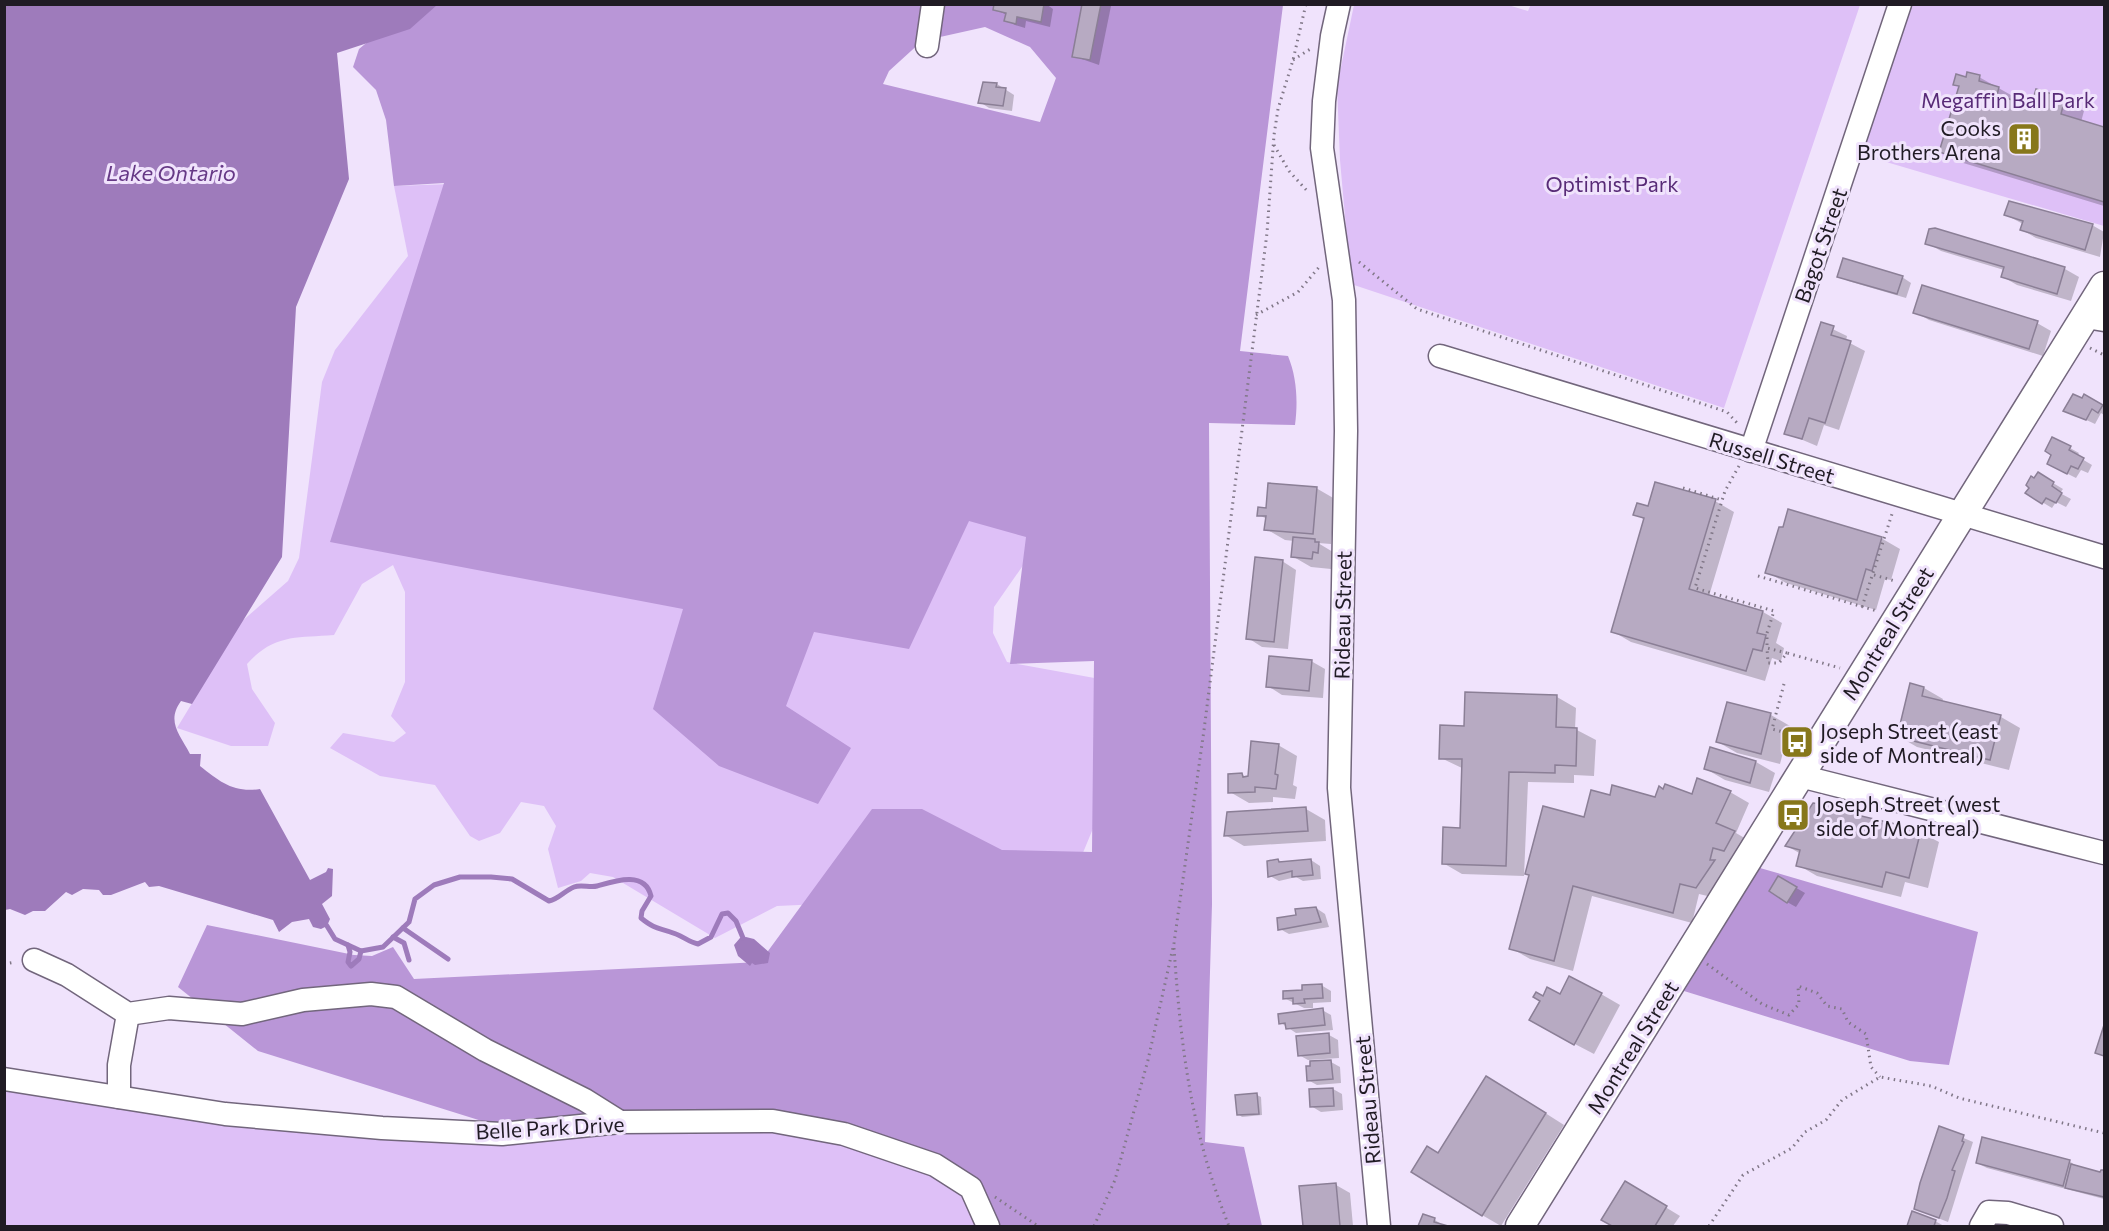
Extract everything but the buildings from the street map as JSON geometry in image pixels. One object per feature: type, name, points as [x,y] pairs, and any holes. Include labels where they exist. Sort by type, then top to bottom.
[{"type":"main road","name":"Montreal Street","points":[[1520,1227],[1960,515],[2095,319],[2104,286]]},
{"type":"street","points":[[927,46],[933,4]]},
{"type":"street","name":"Rideau Street","points":[[1340,4],[1332,36],[1324,101],[1322,148],[1344,300],[1346,431],[1339,788],[1379,1227]]},
{"type":"street","name":"Bagot Street","points":[[1749,450],[1900,4]]},
{"type":"street","name":"Russell Street","points":[[1440,356],[2104,557]]},
{"type":"street","points":[[1800,776],[2104,854]]},
{"type":"street","points":[[34,960],[67,975],[128,1014],[169,1008],[242,1014],[303,1000],[370,994],[396,997],[485,1050],[585,1100],[620,1122]]},
{"type":"street","points":[[119,1097],[118,1065],[128,1014]]},
{"type":"street","name":"Belle Park Drive","points":[[4,1079],[225,1114],[382,1128],[502,1134],[620,1122],[772,1120],[844,1134],[915,1158],[953,1174],[969,1186]]},
{"type":"street","points":[[969,1186],[988,1227]]},
{"type":"street","points":[[1981,1227],[1989,1212],[2008,1213],[2052,1227]]},
{"type":"path","points":[[1094,1227],[1115,1180],[1148,1060],[1174,943],[1204,730],[1267,233],[1273,144],[1278,109],[1293,60],[1306,4]]},
{"type":"path","points":[[1293,60],[1318,44]]},
{"type":"path","points":[[1273,144],[1289,171],[1309,193]]},
{"type":"path","points":[[1355,259],[1418,309],[1727,412],[1737,421],[1749,450],[1722,500],[1695,588],[1774,611],[1767,633],[1768,663],[1779,663],[1787,653]]},
{"type":"path","points":[[1256,315],[1298,292],[1322,264]]},
{"type":"path","points":[[2087,346],[2104,355]]},
{"type":"path","points":[[1683,488],[1722,500]]},
{"type":"path","points":[[1862,607],[1897,496]]},
{"type":"path","points":[[1758,576],[1897,617]]},
{"type":"path","points":[[1767,648],[1862,674]]},
{"type":"path","points":[[1784,684],[1772,729],[1821,742]]},
{"type":"path","points":[[1174,943],[1186,1082],[1206,1166],[1229,1227]]},
{"type":"path","points":[[1689,954],[1762,1004],[1789,1015],[1799,1004],[1798,986],[1817,993],[1827,1006],[1842,1009],[1848,1022],[1866,1034],[1870,1067],[1880,1077],[1931,1086],[1959,1098],[2104,1133]]},
{"type":"path","points":[[1709,1227],[1743,1175],[1791,1148],[1804,1132],[1826,1120],[1842,1100],[1880,1077]]},
{"type":"path","points":[[969,1186],[1002,1200],[1038,1227]]},
{"type":"green space","name":"Optimist Park","points":[[1505,4],[1528,11],[1531,4],[1860,5],[1724,408],[1351,284],[1340,160],[1337,86],[1354,5]]},
{"type":"green space","name":"Megaffin Ball Park","points":[[1909,5],[2104,5],[2104,226],[1859,154]]},
{"type":"green space","points":[[452,184],[1060,470],[1031,554],[994,607],[993,633],[1007,662],[1111,681],[1099,814],[1056,918],[843,903],[777,906],[715,938],[613,877],[590,873],[581,881],[558,888],[548,849],[556,826],[544,806],[521,802],[500,833],[479,841],[470,836],[435,785],[380,776],[330,748],[343,733],[394,742],[406,733],[391,716],[405,682],[405,592],[393,565],[362,584],[334,635],[276,642],[257,654],[247,664],[252,689],[275,723],[268,746],[231,746],[177,728],[241,622],[288,581],[299,558],[322,382],[335,350],[408,256],[394,186]]},
{"type":"green space","points":[[4,1085],[114,1102],[586,1133],[779,1127],[929,1170],[974,1202],[983,1226],[5,1226]]},
{"type":"shaded area","points":[[413,4],[1283,5],[1240,351],[1288,356],[1296,390],[1295,425],[1209,423],[1212,904],[1205,1142],[1244,1147],[1262,1226],[999,1226],[980,1185],[833,1125],[596,1117],[501,1127],[258,1051],[178,987],[207,925],[354,955],[372,956],[393,947],[414,979],[760,962],[872,809],[922,809],[1002,850],[1092,852],[1094,661],[1010,664],[1026,537],[969,521],[909,649],[814,632],[786,706],[851,748],[818,804],[719,766],[653,709],[683,609],[330,542],[444,183],[394,186],[386,120],[376,90],[353,67],[359,49]],"holes":[[[985,27],[1030,47],[1056,78],[1040,122],[883,84],[889,71],[922,41]]]},
{"type":"shaded area","points":[[1760,868],[1978,932],[1949,1065],[1910,1061],[1684,991]]},
{"type":"water","name":"Lake Ontario","points":[[5,4],[437,5],[410,29],[337,53],[349,179],[296,307],[282,557],[192,704],[181,701],[175,715],[176,728],[190,754],[201,754],[200,766],[214,777],[235,788],[260,789],[310,880],[326,872],[328,868],[333,869],[332,896],[322,904],[330,919],[327,926],[321,929],[313,927],[309,919],[292,922],[279,932],[273,920],[159,886],[149,887],[145,882],[111,895],[103,895],[99,890],[83,889],[72,895],[66,892],[45,911],[33,911],[25,915],[10,909],[5,910]]},
{"type":"water","points":[[740,938],[754,939],[770,953],[768,963],[755,965],[752,963],[750,966],[738,956],[734,945]]},
{"type":"waterway","points":[[327,926],[335,939],[361,951],[383,947],[409,922],[415,899],[434,885],[460,877],[512,879],[549,901],[577,886],[594,886],[628,879],[636,880],[648,888],[651,896],[642,911],[641,918],[651,925],[698,944],[711,937],[722,914],[728,913],[736,921],[743,938]]},
{"type":"waterway","points":[[403,928],[448,959]]},
{"type":"waterway","points":[[393,937],[404,943],[409,960]]},
{"type":"waterway","points":[[348,945],[350,952],[348,962],[351,966],[359,959],[361,951]]},
{"type":"place","name":"Cooks Brothers Arena","points":[[2024,139]]},
{"type":"place","name":"Joseph Street (east side of Montreal)","points":[[1797,742]]},
{"type":"place","name":"Joseph Street (west side of Montreal)","points":[[1793,815]]}]
